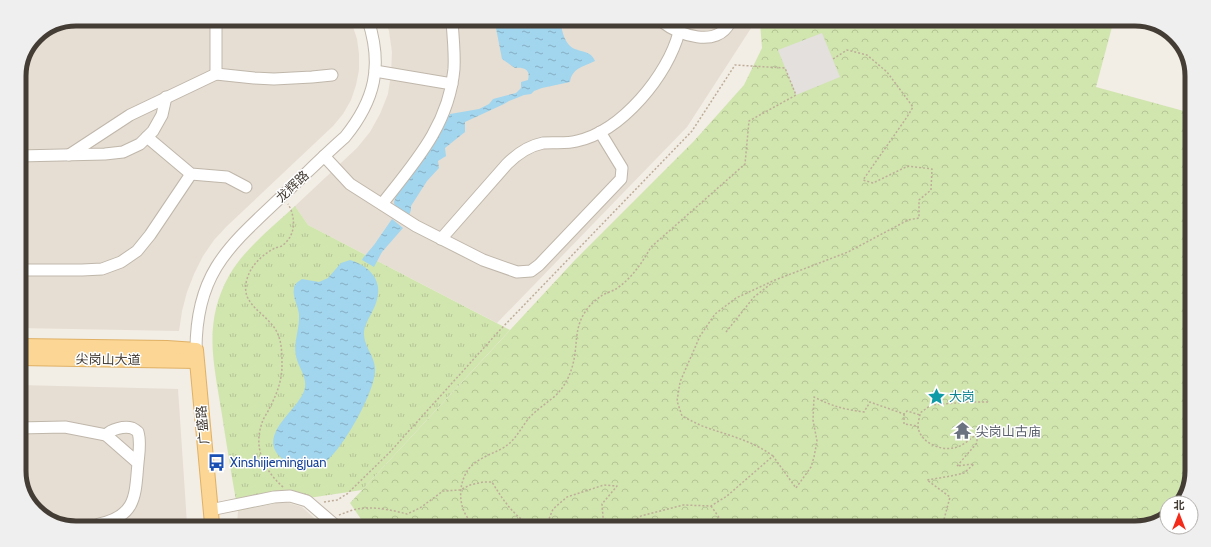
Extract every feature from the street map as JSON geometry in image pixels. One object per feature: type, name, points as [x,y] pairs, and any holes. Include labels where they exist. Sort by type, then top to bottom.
[{"type":"main road","name":"尖岗山大道","points":[[26,346],[167,348],[196,355]]},
{"type":"main road","name":"尖岗山大道","points":[[26,358],[196,355]]},
{"type":"main road","name":"广盛路","points":[[196,355],[212,521]]},
{"type":"street","points":[[216,26],[216,74]]},
{"type":"street","name":"龙辉路","points":[[196,355],[196,326],[202,297],[208,280],[217,265],[239,237],[345,137],[357,123],[366,107],[372,90],[376,53],[370,26]]},
{"type":"street","points":[[382,204],[424,150],[436,131],[443,116],[452,84],[455,53],[453,26]]},
{"type":"street","points":[[669,26],[679,32],[698,37],[712,36],[724,30],[727,26]]},
{"type":"street","points":[[441,239],[517,154],[530,147],[544,143],[576,142],[600,132],[623,115],[652,86],[670,59],[679,32]]},
{"type":"street","points":[[375,71],[452,84]]},
{"type":"street","points":[[69,155],[130,115],[216,74],[274,79],[306,78],[332,75]]},
{"type":"street","points":[[26,156],[105,154],[123,152],[140,144],[153,131],[162,116],[166,98]]},
{"type":"street","points":[[324,156],[350,184],[416,226],[482,260],[517,272],[526,272],[535,268],[621,179],[623,172],[622,168],[600,132]]},
{"type":"street","points":[[147,137],[191,174],[227,177],[246,187]]},
{"type":"street","points":[[26,270],[102,269],[121,262],[137,251],[150,236],[191,174]]},
{"type":"street","points":[[26,428],[65,427],[106,435],[138,463]]},
{"type":"street","points":[[106,435],[109,431],[120,428],[131,428],[138,432],[140,438],[136,484],[129,507],[122,516],[110,521]]},
{"type":"street","points":[[210,510],[274,497],[290,496],[307,501],[331,521]]},
{"type":"path","points":[[833,59],[847,50],[867,55],[887,72],[913,107],[908,117],[863,180],[873,183],[908,166],[932,169],[931,190],[920,200],[919,218],[908,220],[848,252],[775,280],[736,298],[715,314],[700,336],[689,358],[680,382],[677,401],[682,416],[704,427],[732,435],[760,447],[773,456],[796,488],[811,467],[814,457],[817,441],[813,420],[814,397],[840,408],[864,412],[870,402],[904,414],[906,411],[920,415]]},
{"type":"path","points":[[320,501],[326,502],[337,500],[347,494],[389,453],[499,331],[692,131],[735,65],[785,68],[796,95],[749,122],[745,164],[651,247],[642,263],[630,277],[616,288],[600,297],[585,312],[577,331],[572,369],[565,384],[554,397],[540,406],[511,442],[502,449],[476,462],[465,475],[460,490],[462,507],[470,521]]},
{"type":"path","points":[[281,198],[289,205],[294,215],[294,226],[290,237],[283,245],[267,253],[253,266],[248,277],[246,296],[251,304],[273,326],[280,340],[282,369],[280,383],[276,396],[262,421],[259,436],[259,450],[264,464],[273,478],[285,488]]},
{"type":"path","points":[[726,332],[754,297],[775,280]]},
{"type":"path","points":[[944,521],[950,497],[927,480],[964,473],[974,464],[957,466],[977,443],[977,434],[965,443],[952,449],[931,445],[924,439],[918,426],[920,413],[931,405],[988,402]]},
{"type":"path","points":[[904,414],[904,424],[918,426]]},
{"type":"path","points":[[634,521],[641,516],[683,504],[711,506],[726,496],[773,456]]},
{"type":"path","points":[[334,521],[358,509],[390,510],[407,514],[420,508],[443,491],[460,490],[470,485],[483,482],[492,482],[506,505],[523,521]]},
{"type":"path","points":[[548,521],[553,509],[567,497],[604,485],[616,486],[602,504],[603,517],[607,521]]},
{"type":"path","points":[[711,506],[722,521]]},
{"type":"shaded area","points":[[76,26],[353,26],[357,39],[359,70],[351,100],[343,114],[333,126],[214,240],[203,256],[187,292],[179,331],[26,328],[26,72],[34,48],[40,40],[48,34],[66,27]]},
{"type":"shaded area","points":[[387,26],[752,26],[687,127],[497,323],[308,225],[295,206],[357,148],[370,132],[380,114],[388,94],[391,74],[392,52]]},
{"type":"shaded area","points":[[822,33],[840,77],[796,95],[778,50]]},
{"type":"shaded area","points":[[26,385],[178,389],[187,521],[76,521],[57,517],[40,507],[29,487],[26,475]]},
{"type":"shaded area","points":[[282,502],[302,507],[318,521],[237,521],[238,511]]},
{"type":"green space","points":[[760,26],[1112,26],[1096,87],[1185,111],[1185,472],[1184,481],[1179,495],[1159,495],[1159,515],[1142,521],[362,521],[350,503],[575,260],[694,141],[744,85],[762,48]]},
{"type":"green space","points":[[295,206],[308,225],[510,330],[362,490],[275,503],[238,511],[216,378],[212,343],[216,309],[221,292],[236,264],[260,238]]},
{"type":"water","points":[[497,26],[561,26],[564,36],[569,45],[575,49],[587,53],[593,57],[595,61],[576,71],[571,77],[570,82],[534,91],[531,94],[509,101],[465,122],[465,132],[445,148],[446,156],[438,161],[439,168],[427,181],[411,206],[408,218],[395,208],[394,202],[397,193],[435,141],[450,114],[479,109],[489,104],[493,99],[516,93],[521,88],[521,82],[528,80],[529,76],[526,70],[515,68],[502,59],[496,28]]},
{"type":"water","points":[[392,219],[403,228],[382,252],[374,267],[362,260]]},
{"type":"water","points":[[350,260],[364,266],[377,281],[378,295],[376,303],[364,331],[365,341],[373,358],[375,368],[374,378],[357,419],[340,446],[321,465],[305,466],[291,462],[278,455],[274,448],[273,440],[280,425],[297,403],[305,388],[305,379],[295,351],[299,314],[294,294],[294,286],[302,279],[319,282],[328,278],[341,263]]},
{"type":"place","name":"大岗","points":[[936,396]]},
{"type":"place","name":"尖岗山古庙","points":[[963,431]]},
{"type":"place","name":"Xinshijiemingjuan","points":[[217,462]]}]
